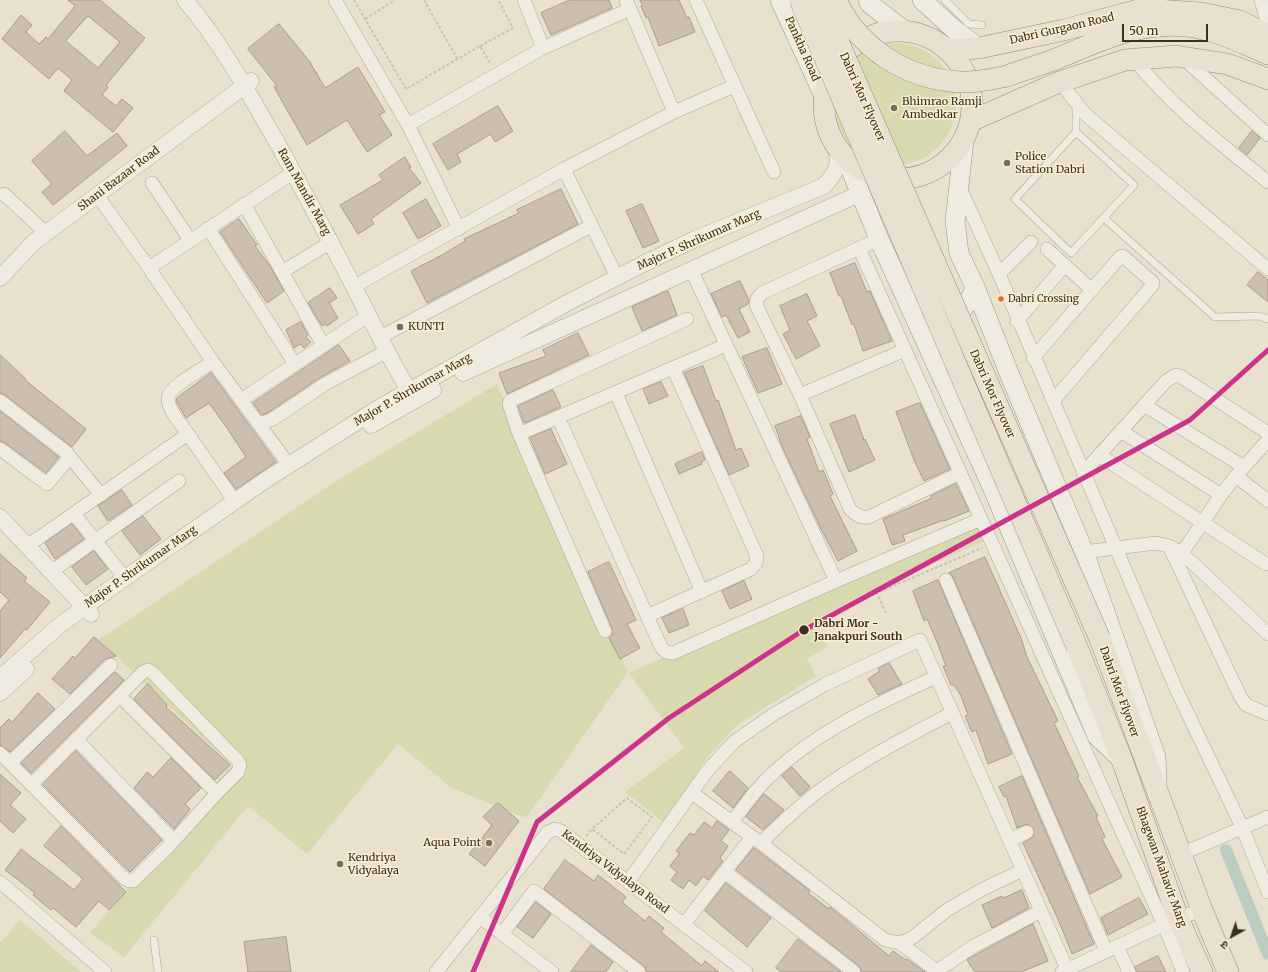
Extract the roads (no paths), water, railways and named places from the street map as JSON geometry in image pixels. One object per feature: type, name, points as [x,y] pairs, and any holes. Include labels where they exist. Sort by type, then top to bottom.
[{"type":"main road","name":"Pankha Road","points":[[780,0],[825,98]]},
{"type":"main road","name":"Dabri Mor Flyover","points":[[800,0],[1077,647],[1122,760]]},
{"type":"main road","name":"Dabri Mor Flyover","points":[[820,0],[1100,639],[1157,792]]},
{"type":"main road","points":[[836,0],[848,21],[862,38],[879,53],[898,65],[919,74],[940,80],[963,82],[985,81],[1007,76],[1105,38],[1141,27],[1188,26],[1222,35],[1268,54]]},
{"type":"main road","points":[[868,0],[870,4],[906,32]]},
{"type":"main road","points":[[922,0],[956,31],[979,48]]},
{"type":"main road","name":"Dabri Gurgaon Road","points":[[947,50],[979,48],[1064,30],[1142,9],[1178,10],[1225,17],[1240,21],[1268,35]]},
{"type":"main road","points":[[1122,760],[1097,736],[992,489],[879,239],[842,153],[827,124],[825,98],[833,70],[841,58],[851,48],[877,34],[906,32],[928,38],[947,50],[960,66],[969,84],[971,97],[955,221],[959,253],[976,287],[1011,378],[1084,552],[1156,757],[1157,792]]},
{"type":"main road","points":[[842,153],[873,174],[888,178],[911,178],[932,171],[945,162],[967,130],[1060,82],[1125,60],[1182,57],[1226,64],[1268,79]]},
{"type":"main road","points":[[915,319],[934,322],[953,317],[968,305],[976,287]]},
{"type":"main road","name":"Bhagwan Mahavir Marg","points":[[1122,760],[1171,921],[1202,972]]},
{"type":"main road","name":"Bhagwan Mahavir Marg","points":[[1157,792],[1202,910],[1228,972]]},
{"type":"street","name":"Ram Mandir Marg","points":[[185,0],[200,18],[247,83],[302,168],[388,333],[414,395]]},
{"type":"street","name":"Ram Mandir Marg","points":[[197,0],[208,13],[247,83],[387,351],[414,395]]},
{"type":"street","points":[[335,0],[408,125],[459,228]]},
{"type":"street","points":[[524,0],[543,48]]},
{"type":"street","points":[[696,0],[774,172]]},
{"type":"street","points":[[1261,0],[1268,24]]},
{"type":"street","points":[[408,125],[543,48],[628,5],[674,112]]},
{"type":"street","points":[[1182,57],[1268,135]]},
{"type":"street","points":[[1134,59],[1154,84],[1177,106],[1268,182]]},
{"type":"street","points":[[1060,82],[1076,104],[1094,123],[1268,268]]},
{"type":"street","name":"Shani Bazaar Road","points":[[0,278],[34,242],[247,83]]},
{"type":"street","points":[[362,282],[564,169],[674,112],[734,86]]},
{"type":"street","name":"Major P. Shrikumar Marg","points":[[0,678],[60,625],[88,610],[414,395],[567,303],[617,277],[693,240],[824,186],[835,173],[842,153]]},
{"type":"street","points":[[564,169],[617,277]]},
{"type":"street","points":[[149,268],[294,172]]},
{"type":"street","points":[[152,183],[190,240]]},
{"type":"street","points":[[959,188],[998,274],[1237,830],[1268,892]]},
{"type":"street","points":[[4,194],[46,233]]},
{"type":"street","name":"Major P. Shrikumar Marg","points":[[0,693],[88,610],[125,578],[289,465],[380,406],[414,395],[859,194]]},
{"type":"street","points":[[97,195],[213,362],[289,465]]},
{"type":"street","points":[[244,204],[323,345]]},
{"type":"street","points":[[388,333],[591,226]]},
{"type":"street","points":[[208,228],[295,364]]},
{"type":"street","points":[[879,239],[762,293],[757,299],[756,305],[800,395],[850,509],[856,515],[863,517],[869,516],[960,473]]},
{"type":"street","points":[[282,272],[331,242]]},
{"type":"street","points":[[998,274],[1031,242]]},
{"type":"street","points":[[859,248],[992,544],[1171,921],[1183,972]]},
{"type":"street","points":[[1047,249],[1092,290]]},
{"type":"street","points":[[1033,358],[1122,256],[1153,283],[1152,287],[1052,401]]},
{"type":"street","points":[[1018,321],[1065,265]]},
{"type":"street","points":[[692,269],[836,581]]},
{"type":"street","points":[[241,400],[369,315]]},
{"type":"street","points":[[605,631],[519,434],[509,407],[510,401],[687,319]]},
{"type":"street","points":[[519,434],[726,345]]},
{"type":"street","points":[[800,395],[904,350]]},
{"type":"street","points":[[260,424],[273,419],[325,384],[387,351]]},
{"type":"street","points":[[213,362],[170,391],[167,398],[170,407],[235,502]]},
{"type":"street","points":[[647,616],[750,569],[756,563],[756,556],[673,368]]},
{"type":"street","points":[[1083,473],[1166,381],[1176,375],[1180,376],[1267,440],[1221,495],[1182,553]]},
{"type":"street","points":[[616,393],[702,592]]},
{"type":"street","points":[[0,401],[70,457],[101,495]]},
{"type":"street","points":[[1144,405],[1240,472],[1268,501]]},
{"type":"street","points":[[558,417],[661,647],[666,652],[673,653],[981,518]]},
{"type":"street","points":[[1121,431],[1221,495]]},
{"type":"street","points":[[27,546],[188,434]]},
{"type":"street","points":[[0,449],[47,484],[70,457]]},
{"type":"street","points":[[1099,455],[1266,564]]},
{"type":"street","points":[[51,572],[179,481]]},
{"type":"street","points":[[74,514],[125,578]]},
{"type":"street","points":[[0,517],[88,610]]},
{"type":"street","points":[[1084,552],[1156,543],[1169,546],[1182,553],[1268,634]]},
{"type":"street","points":[[1169,546],[1240,696],[1246,705],[1268,714]]},
{"type":"street","points":[[946,580],[1112,949],[1128,972]]},
{"type":"street","points":[[628,882],[708,770],[735,741],[774,714],[831,682],[920,640],[1041,911],[1064,970],[1171,921],[1202,910]]},
{"type":"street","points":[[10,763],[111,665]]},
{"type":"street","points":[[0,753],[31,785],[129,881],[133,881],[169,846],[171,842],[238,772],[240,765],[237,760],[153,673],[148,670],[143,672],[31,785]]},
{"type":"street","points":[[732,822],[767,778],[784,763],[832,730],[896,695],[936,677]]},
{"type":"street","points":[[120,696],[217,793]]},
{"type":"street","points":[[684,924],[725,872],[757,840],[829,783],[873,755],[952,713]]},
{"type":"street","points":[[76,739],[170,837],[171,842]]},
{"type":"street","points":[[692,793],[757,840],[885,940],[900,943],[937,971],[974,946],[1041,911]]},
{"type":"street","points":[[1181,854],[1268,817]]},
{"type":"street","name":"Kendriya Vidyalaya Road","points":[[436,972],[548,832],[555,829],[561,831],[746,972]]},
{"type":"street","points":[[1010,840],[1027,832]]},
{"type":"street","points":[[900,943],[912,938],[947,910],[1023,870]]},
{"type":"street","points":[[725,872],[854,972]]},
{"type":"street","points":[[0,882],[105,972]]},
{"type":"street","points":[[502,934],[534,891],[639,972]]},
{"type":"street","points":[[480,917],[552,972]]},
{"type":"lane","points":[[946,0],[969,24],[982,26]]},
{"type":"lane","points":[[1076,104],[1076,132],[1015,199],[1071,253],[1134,185],[1076,132]]},
{"type":"lane","points":[[1104,218],[1214,317],[1258,316],[1268,319]]},
{"type":"lane","points":[[154,940],[158,972]]},
{"type":"waterway","points":[[1226,850],[1268,954]]},
{"type":"place","name":"Bhimrao Ramji Ambedkar","points":[[894,108]]},
{"type":"place","name":"Police Station Dabri","points":[[1007,163]]},
{"type":"place","name":"Dabri Crossing","points":[[1001,299]]},
{"type":"place","name":"KUNTI","points":[[400,327]]},
{"type":"place","name":"Dabri Mor - Janakpuri South","points":[[804,630]]},
{"type":"place","name":"Aqua Point","points":[[489,843]]},
{"type":"place","name":"Kendriya Vidyalaya","points":[[340,864]]}]
